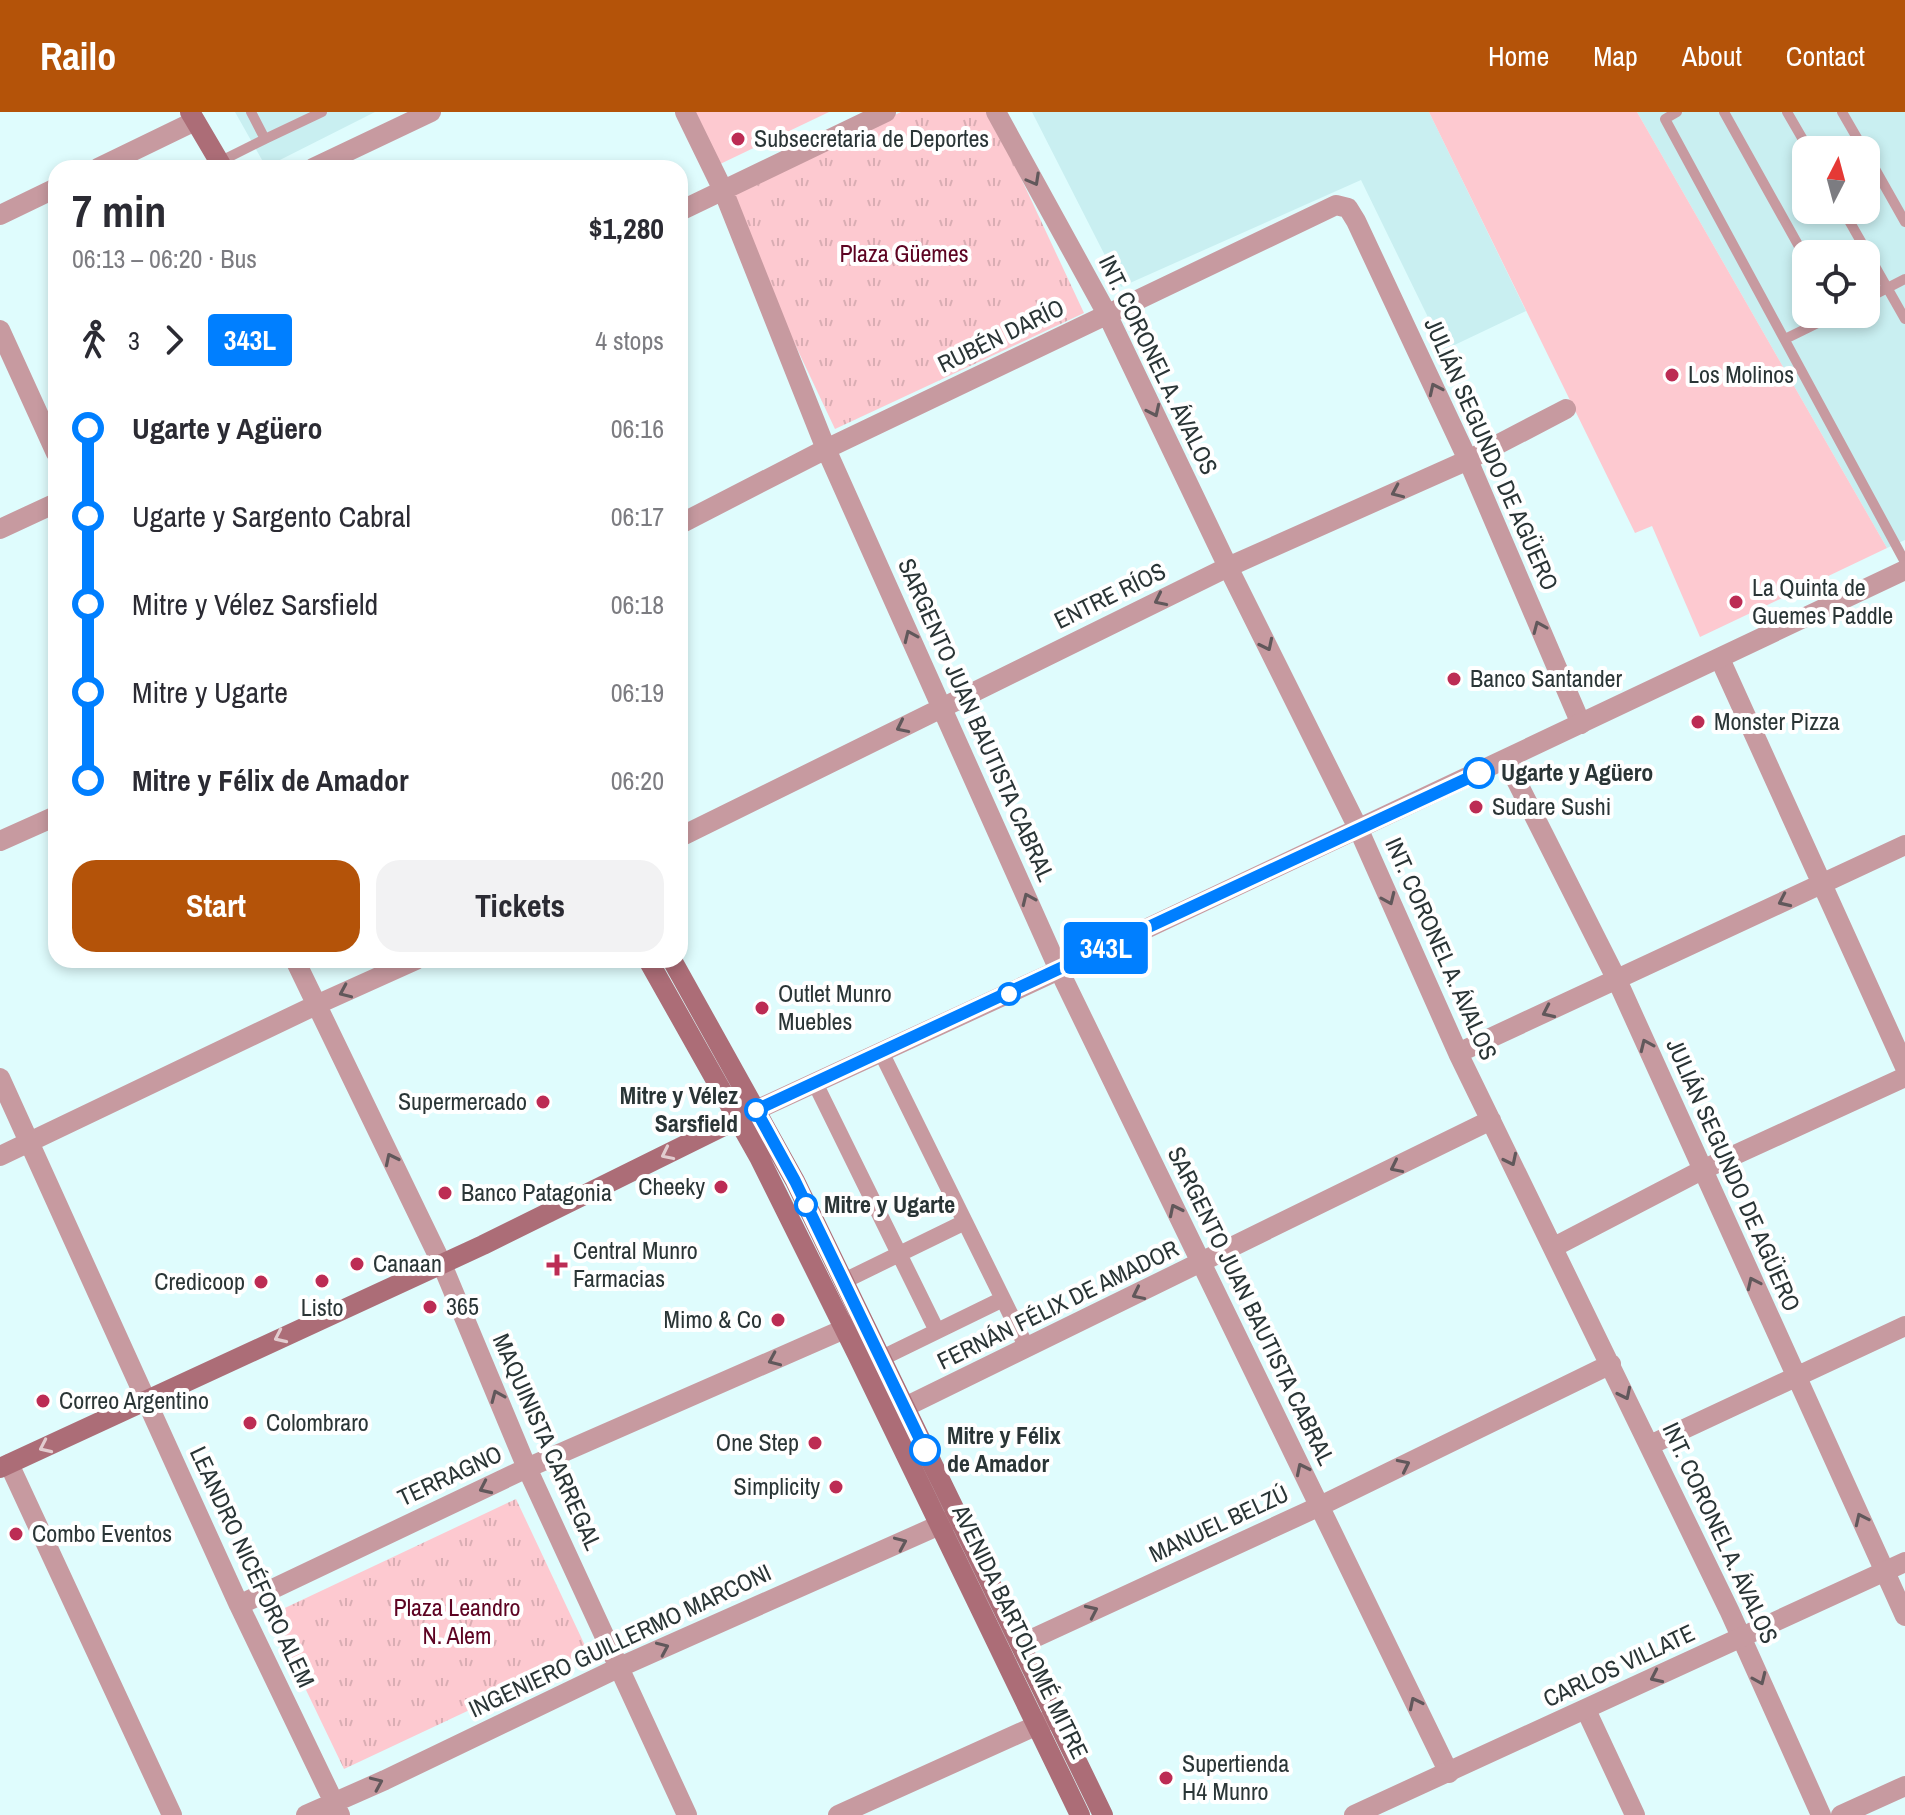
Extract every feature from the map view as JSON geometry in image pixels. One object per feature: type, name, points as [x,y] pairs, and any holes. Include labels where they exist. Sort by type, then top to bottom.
[{"type":"main road","points":[[193,116],[218,160]]},
{"type":"main road","name":"AVENIDA BARTOLOMÉ MITRE","points":[[652,968],[854,1325],[1046,1721],[1103,1815]]},
{"type":"main road","name":"AVENIDA BARTOLOMÉ MITRE","points":[[676,968],[795,1181],[844,1281],[854,1325],[880,1359],[905,1407],[948,1521],[1021,1644],[1080,1815]]},
{"type":"main road","points":[[5,1466],[483,1245],[756,1110]]},
{"type":"street","points":[[330,160],[431,112]]},
{"type":"street","name":"SARGENTO JUAN BAUTISTA CABRAL","points":[[685,112],[723,190],[826,449],[1059,970],[1449,1773]]},
{"type":"street","points":[[688,207],[886,112]]},
{"type":"street","name":"INT. CORONEL A. ÁVALOS","points":[[996,112],[1107,314],[1358,828],[1458,1053],[1742,1638],[1821,1815]]},
{"type":"street","points":[[113,160],[193,116]]},
{"type":"street","points":[[0,215],[48,192]]},
{"type":"street","name":"RUBÉN DARÍO","points":[[688,520],[826,449],[1336,205],[1348,208]]},
{"type":"street","name":"JULIÁN SEGUNDO DE AGÜERO","points":[[1348,208],[1468,460],[1581,724]]},
{"type":"street","points":[[0,330],[48,435]]},
{"type":"street","name":"ENTRE RÍOS","points":[[688,833],[1228,567],[1468,460],[1566,409]]},
{"type":"street","points":[[0,529],[48,507]]},
{"type":"street","points":[[756,1110],[1905,570]]},
{"type":"street","points":[[1720,659],[1905,1067]]},
{"type":"street","name":"JULIÁN SEGUNDO DE AGÜERO","points":[[1506,760],[1617,980],[1905,1616]]},
{"type":"street","points":[[0,841],[48,820]]},
{"type":"street","points":[[1458,1053],[1905,845]]},
{"type":"street","name":"MAQUINISTA CARREGAL","points":[[299,968],[441,1262],[527,1468],[687,1815]]},
{"type":"street","points":[[0,1156],[398,968]]},
{"type":"street","points":[[881,1052],[1027,1348]]},
{"type":"street","points":[[1554,1247],[1702,1170],[1905,1077]]},
{"type":"street","name":"LEANDRO NICÉFORO ALEM","points":[[0,1078],[239,1605],[337,1808]]},
{"type":"street","points":[[815,1083],[937,1331]]},
{"type":"street","name":"FERNÁN FÉLIX DE AMADOR","points":[[905,1407],[1491,1120]]},
{"type":"street","points":[[844,1281],[965,1222]]},
{"type":"street","points":[[880,1359],[1003,1299]]},
{"type":"street","name":"TERRAGNO","points":[[239,1605],[527,1468],[854,1325]]},
{"type":"street","points":[[1650,1445],[1905,1326]]},
{"type":"street","name":"MANUEL BELZÚ","points":[[1021,1644],[1320,1506],[1611,1364]]},
{"type":"street","points":[[5,1466],[172,1815]]},
{"type":"street","name":"INGENIERO GUILLERMO MARCONI","points":[[306,1815],[337,1808],[620,1667],[948,1521]]},
{"type":"street","name":"CARLOS VILLATE","points":[[1354,1815],[1905,1562]]},
{"type":"street","points":[[1586,1710],[1635,1815]]},
{"type":"street","points":[[838,1815],[1046,1721]]},
{"type":"street","points":[[1841,1815],[1905,1786]]},
{"type":"lane","points":[[251,112],[265,139]]},
{"type":"lane","points":[[229,160],[322,112]]},
{"type":"lane","points":[[1677,112],[1665,119],[1905,562]]},
{"type":"lane","points":[[1724,112],[1795,240]]},
{"type":"lane","points":[[1787,112],[1801,136]]},
{"type":"lane","points":[[1842,112],[1856,136]]},
{"type":"lane","points":[[1880,178],[1905,222]]},
{"type":"lane","points":[[1851,224],[1905,319]]},
{"type":"lane","points":[[1880,292],[1905,279]]},
{"type":"lane","points":[[1785,339],[1807,328]]},
{"type":"shaded area","points":[[235,112],[375,112],[280,160],[262,160]]},
{"type":"shaded area","points":[[1032,112],[1429,112],[1526,311],[1444,350],[1361,180],[1121,287]]},
{"type":"shaded area","points":[[1637,112],[1905,112],[1905,540],[1887,548]]},
{"type":"green space","name":"Subsecretaria de Deportes","points":[[690,112],[829,112],[716,166]]},
{"type":"green space","name":"Plaza Güemes","points":[[901,112],[990,112],[1084,313],[835,429],[724,194]]},
{"type":"green space","name":"Los Molinos","points":[[1429,112],[1637,112],[1887,548],[1700,637],[1652,526],[1635,533]]},
{"type":"green space","name":"Plaza Leandro N. Alem","points":[[516,1499],[589,1654],[344,1769],[270,1615]]},
{"type":"bus line","name":"343L","points":[[925,1450],[795,1181],[756,1110],[1479,773]]},
{"type":"place","name":"Subsecretaria de Deportes","points":[[738,139]]},
{"type":"place","name":"Los Molinos","points":[[1672,375]]},
{"type":"place","name":"La Quinta de Guemes Paddle","points":[[1736,602]]},
{"type":"place","name":"Banco Santander","points":[[1454,679]]},
{"type":"place","name":"Monster Pizza","points":[[1698,722]]},
{"type":"place","name":"Ugarte y Agüero","points":[[1479,773]]},
{"type":"place","name":"Sudare Sushi","points":[[1476,807]]},
{"type":"place","name":"Outlet Munro Muebles","points":[[762,1008]]},
{"type":"place","name":"Supermercado","points":[[543,1102]]},
{"type":"place","name":"Mitre y Vélez Sarsfield","points":[[756,1110]]},
{"type":"place","name":"Cheeky","points":[[721,1187]]},
{"type":"place","name":"Banco Patagonia","points":[[445,1193]]},
{"type":"place","name":"Mitre y Ugarte","points":[[806,1205]]},
{"type":"place","name":"Canaan","points":[[357,1264]]},
{"type":"place","name":"Central Munro Farmacias","points":[[557,1265]]},
{"type":"place","name":"Listo","points":[[322,1281]]},
{"type":"place","name":"Credicoop","points":[[261,1282]]},
{"type":"place","name":"365","points":[[430,1307]]},
{"type":"place","name":"Mimo & Co","points":[[778,1320]]},
{"type":"place","name":"Correo Argentino","points":[[43,1401]]},
{"type":"place","name":"Colombraro","points":[[250,1423]]},
{"type":"place","name":"One Step","points":[[815,1443]]},
{"type":"place","name":"Mitre y Félix de Amador","points":[[925,1450]]},
{"type":"place","name":"Simplicity","points":[[836,1487]]},
{"type":"place","name":"Combo Eventos","points":[[16,1534]]},
{"type":"place","name":"Supertienda H4 Munro","points":[[1166,1778]]}]
